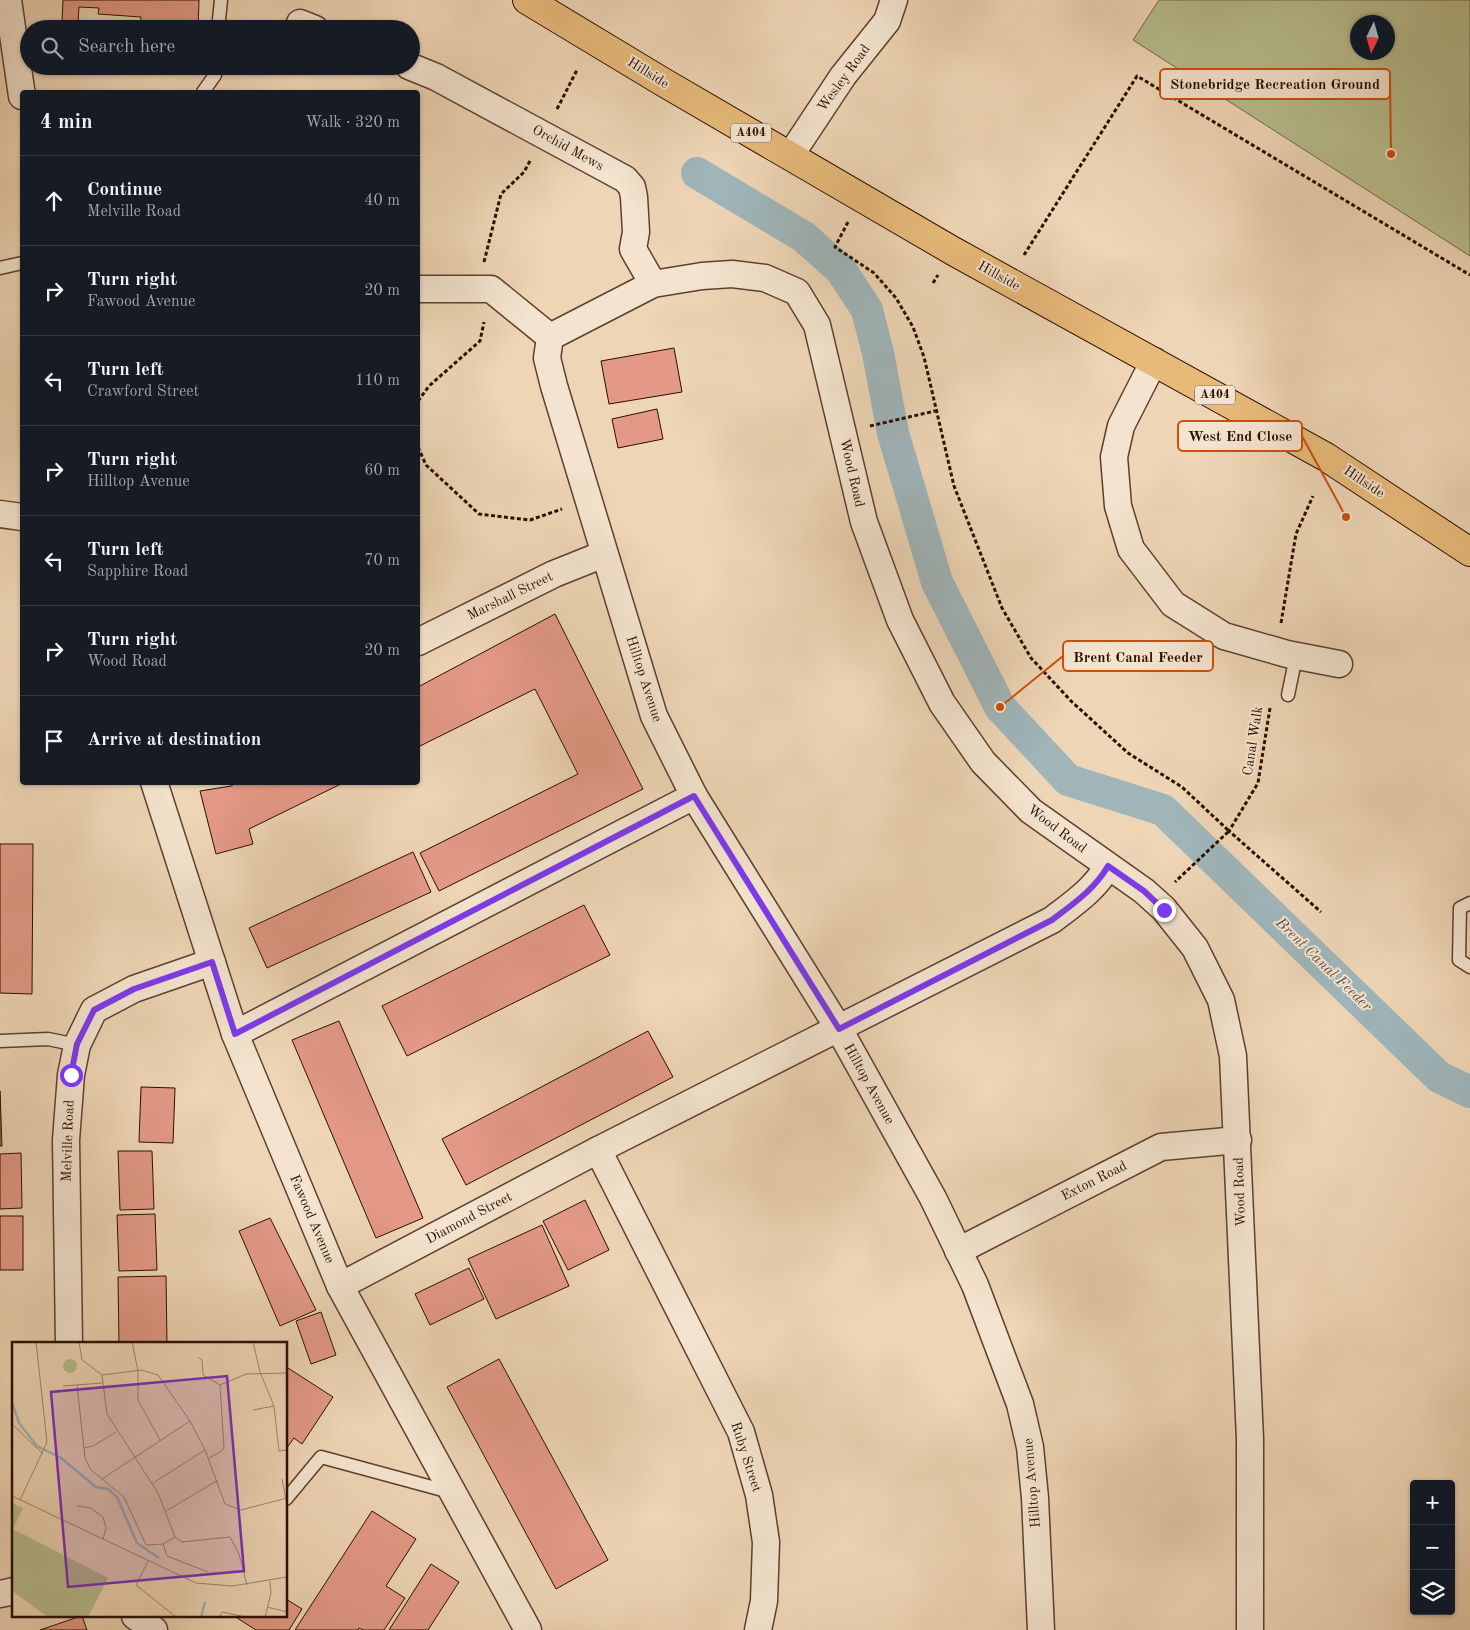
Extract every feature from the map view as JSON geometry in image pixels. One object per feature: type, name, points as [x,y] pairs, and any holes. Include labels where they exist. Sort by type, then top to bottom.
[{"type":"main road","name":"Hillside","points":[[527,0],[953,251],[1326,457],[1470,552]]},
{"type":"street","points":[[8,0],[21,90]]},
{"type":"street","name":"Wesley Road","points":[[790,156],[843,76],[887,21],[894,0]]},
{"type":"street","name":"Orchid Mews","points":[[420,70],[436,77],[625,179],[632,187],[636,232],[633,249],[653,284]]},
{"type":"street","name":"Wood Road","points":[[550,337],[653,284],[702,276],[732,274],[765,278],[797,292],[817,325],[864,522],[900,620],[942,703],[983,762],[1031,811],[1144,891],[1170,917],[1195,948],[1221,1000],[1233,1056],[1250,1439],[1250,1630]]},
{"type":"street","points":[[420,289],[491,289],[550,337]]},
{"type":"street","name":"Hilltop Avenue","points":[[550,337],[547,358],[604,554],[654,716],[694,796],[839,1029],[933,1198],[975,1285],[1020,1404],[1030,1447],[1041,1630]]},
{"type":"street","points":[[1154,361],[1121,426],[1114,457],[1118,506],[1131,549],[1173,604],[1224,636],[1292,655],[1339,664]]},
{"type":"street","points":[[0,514],[20,517]]},
{"type":"street","name":"Marshall Street","points":[[420,641],[554,574],[604,554]]},
{"type":"street","name":"Fawood Avenue","points":[[155,785],[235,1034],[340,1286],[528,1630]]},
{"type":"street","points":[[235,1034],[694,796]]},
{"type":"street","name":"Diamond Street","points":[[340,1286],[598,1150],[1052,920],[1083,896],[1101,878],[1108,866]]},
{"type":"street","name":"Melville Road","points":[[69,1342],[66,1140],[71,1075],[77,1044],[94,1010],[134,989],[212,962]]},
{"type":"street","name":"Exton Road","points":[[958,1251],[1161,1146],[1238,1140]]},
{"type":"street","name":"Ruby Street","points":[[598,1150],[741,1432],[759,1495],[766,1542],[764,1601],[758,1630]]},
{"type":"street","points":[[137,1618],[154,1630]]},
{"type":"lane","points":[[219,20],[220,0]]},
{"type":"lane","points":[[204,90],[215,75]]},
{"type":"lane","points":[[0,268],[20,263]]},
{"type":"lane","points":[[1288,695],[1292,655]]},
{"type":"lane","points":[[1470,903],[1460,908],[1459,960],[1470,967]]},
{"type":"lane","points":[[0,1041],[48,1039],[77,1044]]},
{"type":"lane","points":[[288,1496],[321,1457],[452,1492]]},
{"type":"path","points":[[491,289],[481,271],[501,194],[524,172],[577,70]]},
{"type":"path","points":[[1024,255],[1137,76],[1470,275]]},
{"type":"path","points":[[844,230],[835,247],[874,274],[896,298],[912,328],[924,357],[954,486],[1002,608],[1031,658],[1071,701],[1128,753],[1182,787],[1320,912]]},
{"type":"path","points":[[420,398],[429,386],[480,341]]},
{"type":"path","points":[[876,425],[936,411]]},
{"type":"path","points":[[420,452],[426,466],[479,514],[530,520],[588,500]]},
{"type":"path","points":[[1292,655],[1279,633],[1296,534],[1313,496]]},
{"type":"path","name":"Canal Walk","points":[[1195,864],[1229,831],[1258,783],[1271,700],[1287,701],[1288,695]]},
{"type":"green space","points":[[1159,0],[1470,0],[1470,256],[1133,40]]},
{"type":"building","points":[[63,0],[199,0],[198,20],[141,20],[141,17],[98,14],[99,8],[79,7],[78,20],[62,20]]},
{"type":"building","points":[[674,348],[682,392],[609,404],[601,361]]},
{"type":"building","points":[[657,409],[663,439],[618,448],[612,419]]},
{"type":"building","points":[[555,614],[643,789],[439,891],[420,853],[578,774],[535,689],[420,746],[420,686]]},
{"type":"building","points":[[339,785],[249,829],[253,844],[216,854],[200,791],[231,786]]},
{"type":"building","points":[[0,844],[33,844],[32,994],[0,993]]},
{"type":"building","points":[[413,852],[431,892],[267,968],[249,928]]},
{"type":"building","points":[[584,905],[610,955],[407,1056],[382,1006]]},
{"type":"building","points":[[339,1021],[423,1218],[376,1238],[292,1040]]},
{"type":"building","points":[[648,1031],[673,1077],[466,1185],[442,1139]]},
{"type":"building","points":[[141,1087],[175,1088],[173,1143],[139,1142]]},
{"type":"building","points":[[0,1091],[2,1146],[0,1146]]},
{"type":"building","points":[[118,1151],[152,1151],[154,1209],[120,1210]]},
{"type":"building","points":[[21,1153],[22,1208],[0,1209],[0,1154]]},
{"type":"building","points":[[585,1200],[609,1250],[568,1270],[543,1221]]},
{"type":"building","points":[[155,1214],[157,1270],[119,1271],[117,1215]]},
{"type":"building","points":[[0,1216],[23,1216],[23,1270],[0,1270]]},
{"type":"building","points":[[270,1218],[316,1310],[280,1326],[239,1231]]},
{"type":"building","points":[[542,1225],[569,1286],[496,1319],[468,1259]]},
{"type":"building","points":[[469,1268],[484,1299],[430,1325],[415,1294]]},
{"type":"building","points":[[166,1276],[167,1342],[119,1342],[118,1277]]},
{"type":"building","points":[[321,1312],[336,1355],[311,1364],[296,1321]]},
{"type":"building","points":[[499,1359],[608,1560],[556,1589],[447,1387]]},
{"type":"building","points":[[288,1368],[333,1397],[302,1444],[294,1438],[288,1446]]},
{"type":"building","points":[[372,1511],[416,1539],[386,1586],[405,1598],[384,1630],[363,1630],[359,1628],[358,1630],[295,1630]]},
{"type":"building","points":[[431,1564],[459,1582],[428,1630],[389,1630]]},
{"type":"building","points":[[288,1600],[302,1609],[289,1630],[256,1630],[237,1618],[288,1618]]},
{"type":"building","points":[[75,1618],[83,1618],[87,1630],[40,1630]]},
{"type":"waterway","name":"Brent Canal Feeder","points":[[697,173],[804,237],[841,270],[867,310],[878,353],[893,433],[937,582],[1000,707],[1068,780],[1163,810],[1439,1077],[1470,1092]]},
{"type":"place","name":"Stonebridge Recreation Ground","points":[[1391,154]]},
{"type":"place","name":"West End Close","points":[[1346,517]]},
{"type":"place","name":"Brent Canal Feeder","points":[[1000,707]]},
{"type":"route","points":[[71,1075],[77,1044],[94,1010],[134,989],[212,962],[235,1034],[694,796],[839,1029],[1052,920],[1083,896],[1101,878],[1108,866],[1144,891],[1164,910]]}]
